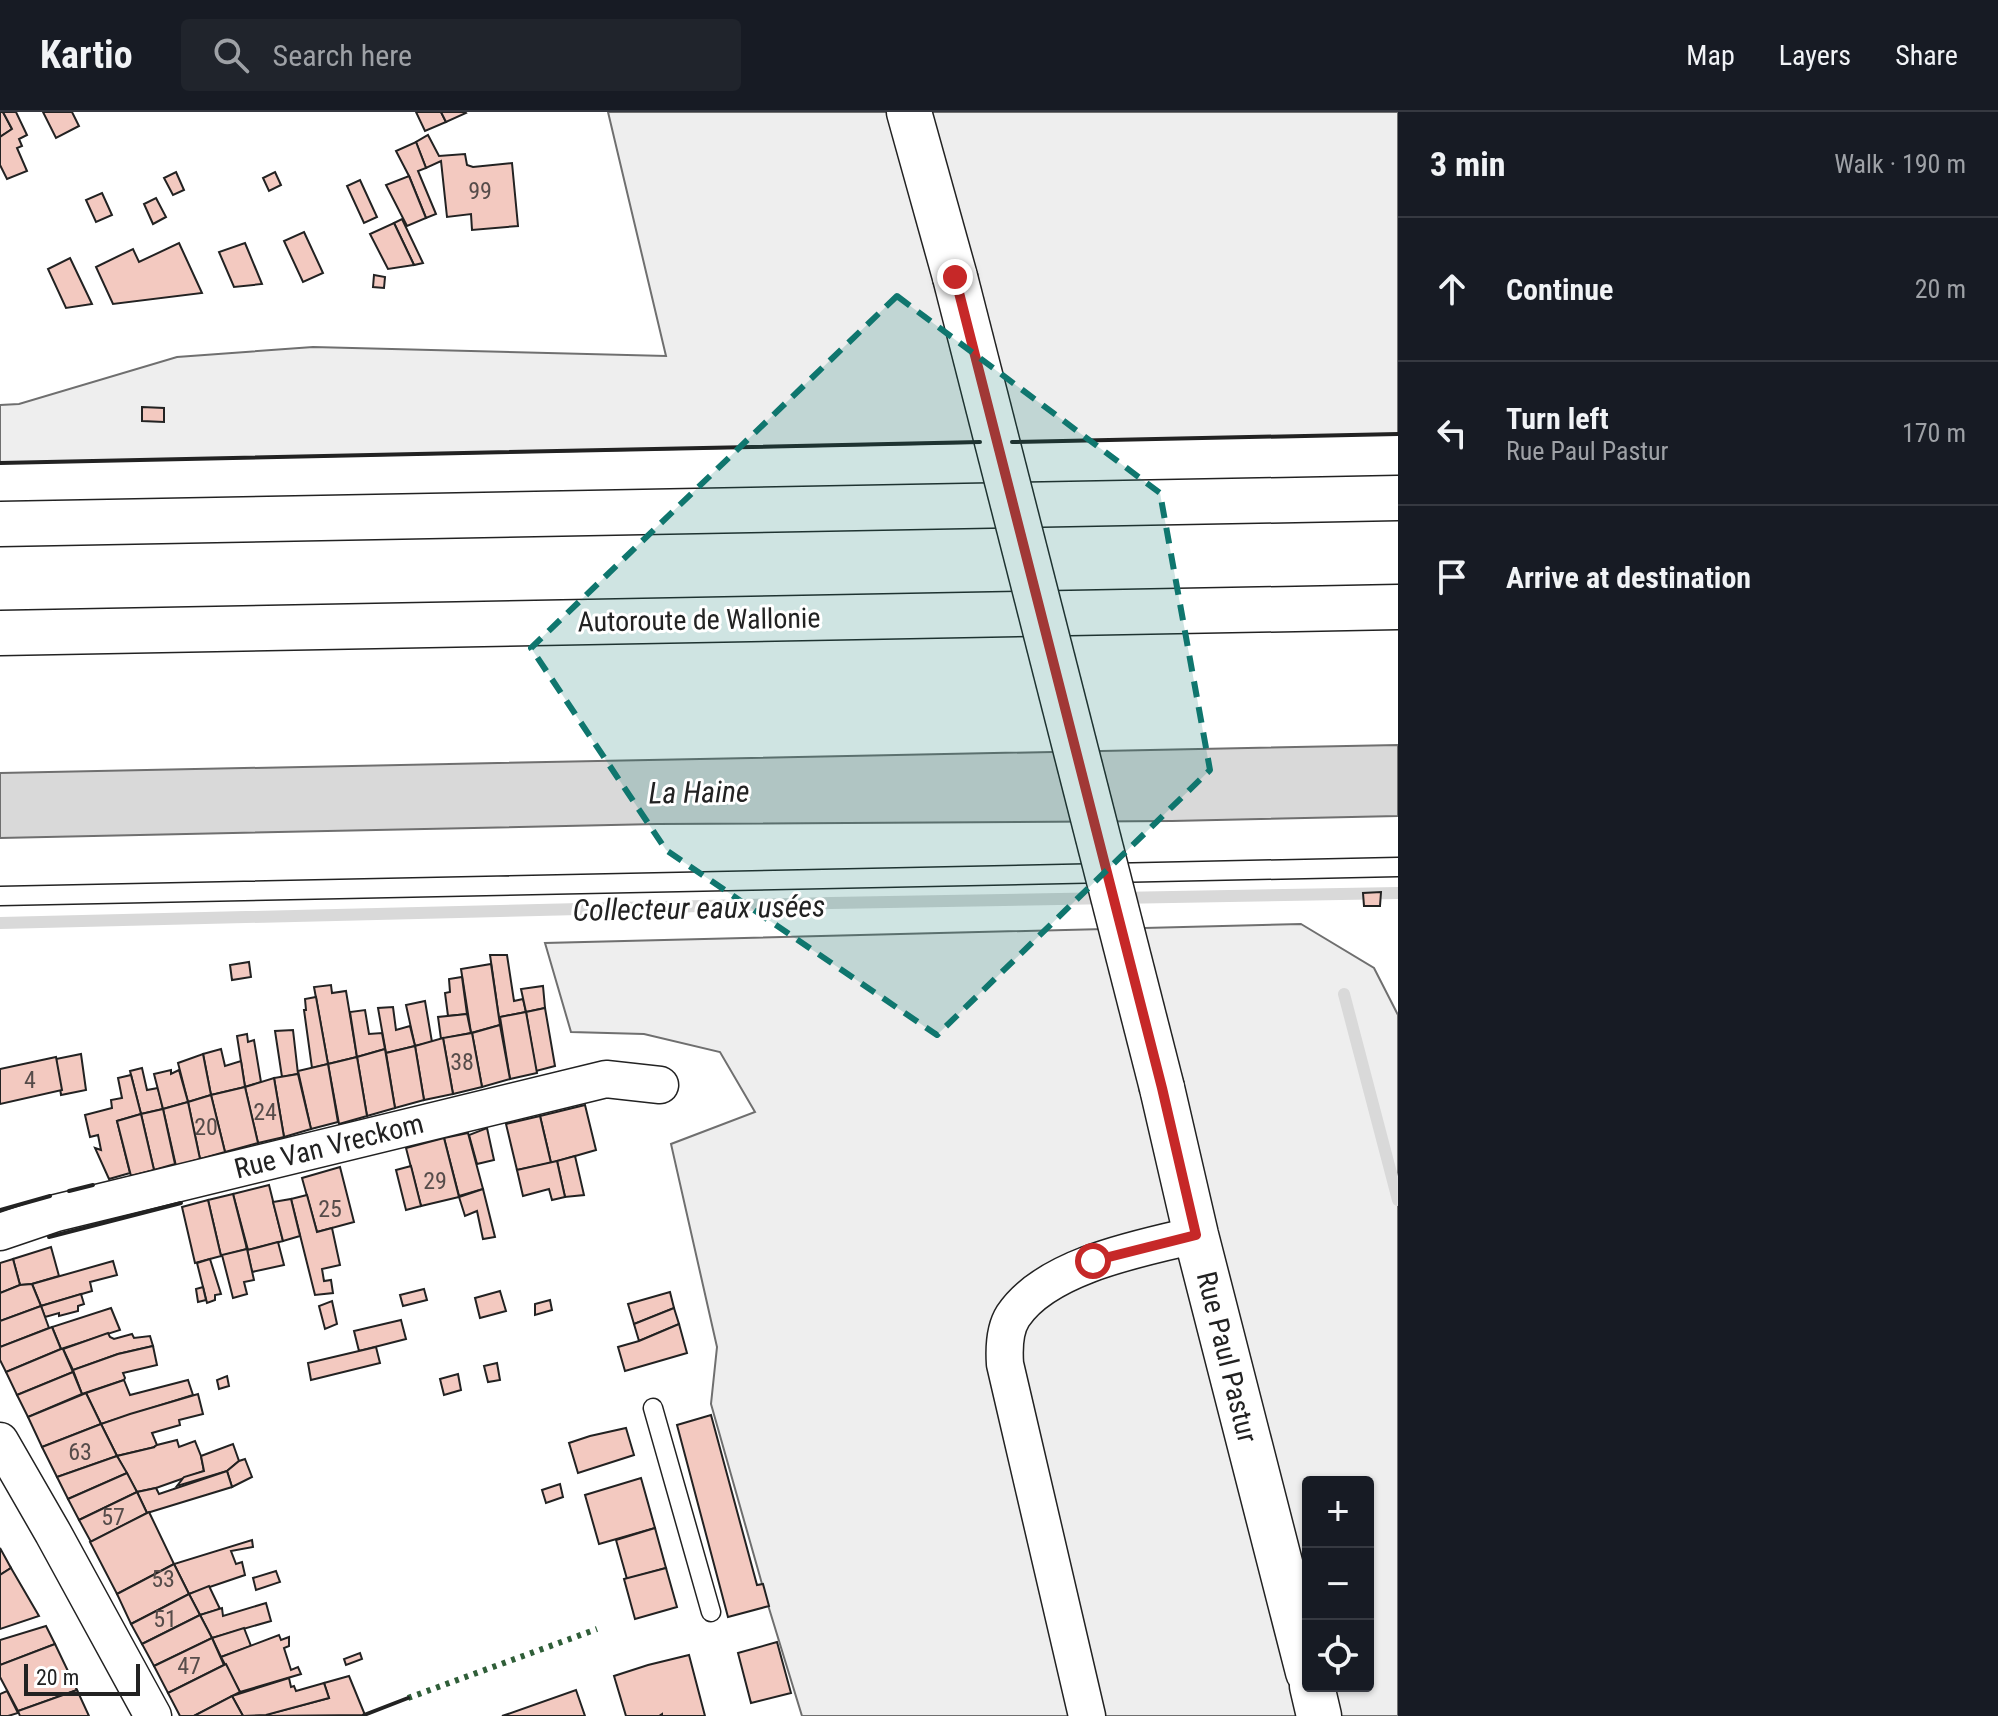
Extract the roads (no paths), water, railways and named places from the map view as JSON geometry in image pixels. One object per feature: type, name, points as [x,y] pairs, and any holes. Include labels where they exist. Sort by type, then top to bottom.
[{"type":"main road","name":"Rue Paul Pastur","points":[[909,112],[955,277],[1302,1649]]},
{"type":"main road","points":[[0,524],[1398,498]]},
{"type":"main road","name":"Autoroute de Wallonie","points":[[0,633],[1398,607]]},
{"type":"main road","points":[[1313,1692],[1319,1716]]},
{"type":"street","name":"Rue Van Vreckom","points":[[0,1232],[56,1213],[606,1079],[660,1085]]},
{"type":"street","points":[[1087,1716],[1018,1426],[1005,1364],[1004,1343],[1011,1318],[1031,1296],[1060,1278],[1093,1261],[1196,1235]]},
{"type":"street","points":[[0,1441],[153,1716]]},
{"type":"lane","points":[[0,896],[1398,867]]},
{"type":"lane","points":[[653,1408],[711,1612]]},
{"type":"water","name":"La Haine","points":[[1398,745],[1398,816],[1172,821],[657,824],[0,838],[0,773]]},
{"type":"waterway","name":"Collecteur eaux usées","points":[[0,923],[1398,893]]},
{"type":"waterway","points":[[1344,994],[1398,1200]]}]
